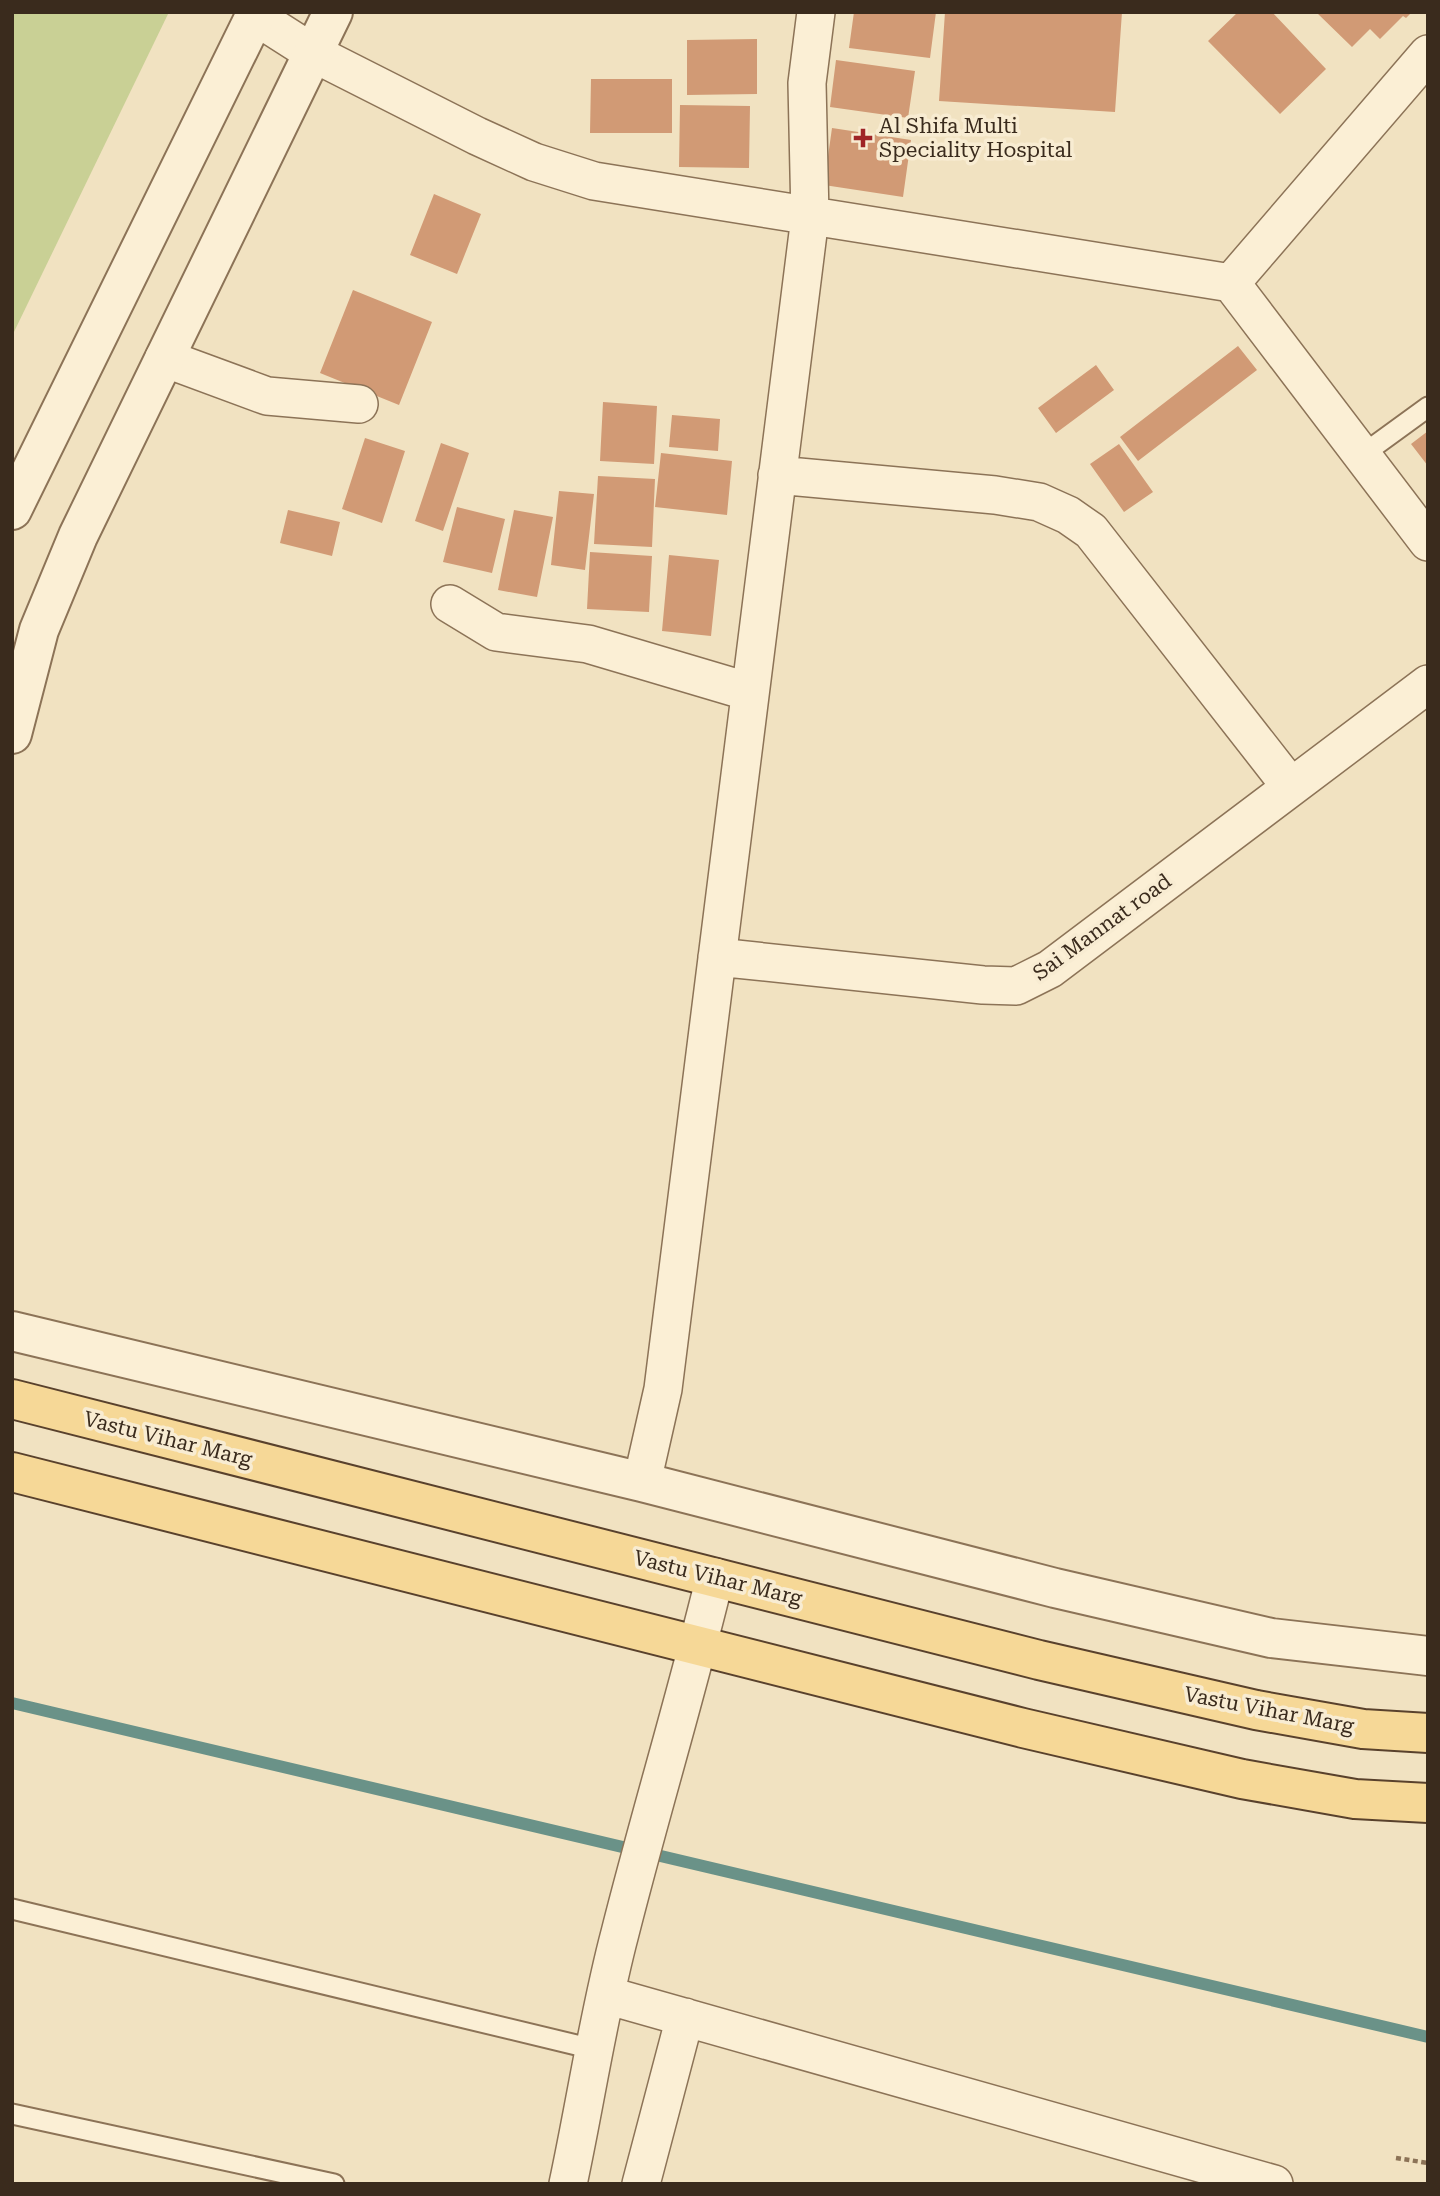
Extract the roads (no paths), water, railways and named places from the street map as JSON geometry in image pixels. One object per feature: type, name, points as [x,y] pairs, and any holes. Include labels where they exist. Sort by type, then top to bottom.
[{"type":"main road","name":"Vastu Vihar Marg","points":[[12,1399],[1039,1660],[1256,1710],[1363,1729],[1428,1733]]},
{"type":"main road","points":[[12,1472],[1023,1728],[1242,1779],[1355,1799],[1428,1803]]},
{"type":"street","points":[[12,734],[26,673],[56,585],[333,12]]},
{"type":"street","points":[[642,1482],[663,1389],[810,216],[807,83],[816,12]]},
{"type":"street","points":[[12,510],[256,14],[313,53],[477,136],[534,162],[594,181],[1231,282],[1428,542]]},
{"type":"street","points":[[1231,282],[1428,54]]},
{"type":"street","points":[[164,358],[267,396],[359,404]]},
{"type":"street","points":[[777,475],[995,495],[1040,502],[1068,515],[1091,531],[1291,787]]},
{"type":"street","points":[[450,604],[496,632],[589,644],[750,692]]},
{"type":"street","name":"Sai Mannat road","points":[[717,957],[1016,986],[1050,969],[1428,684]]},
{"type":"street","points":[[12,1331],[642,1482],[1055,1588],[1257,1634],[1428,1656]]},
{"type":"street","points":[[568,2184],[593,2049],[619,1935],[715,1577]]},
{"type":"street","points":[[606,1995],[1274,2184]]},
{"type":"street","points":[[641,2184],[685,2017]]},
{"type":"lane","points":[[1362,455],[1428,407]]},
{"type":"lane","points":[[12,1909],[593,2049]]},
{"type":"lane","points":[[12,2114],[334,2184]]},
{"type":"waterway","points":[[12,1703],[1428,2037]]},
{"type":"place","name":"Al Shifa Multi Speciality Hospital","points":[[863,138]]}]
